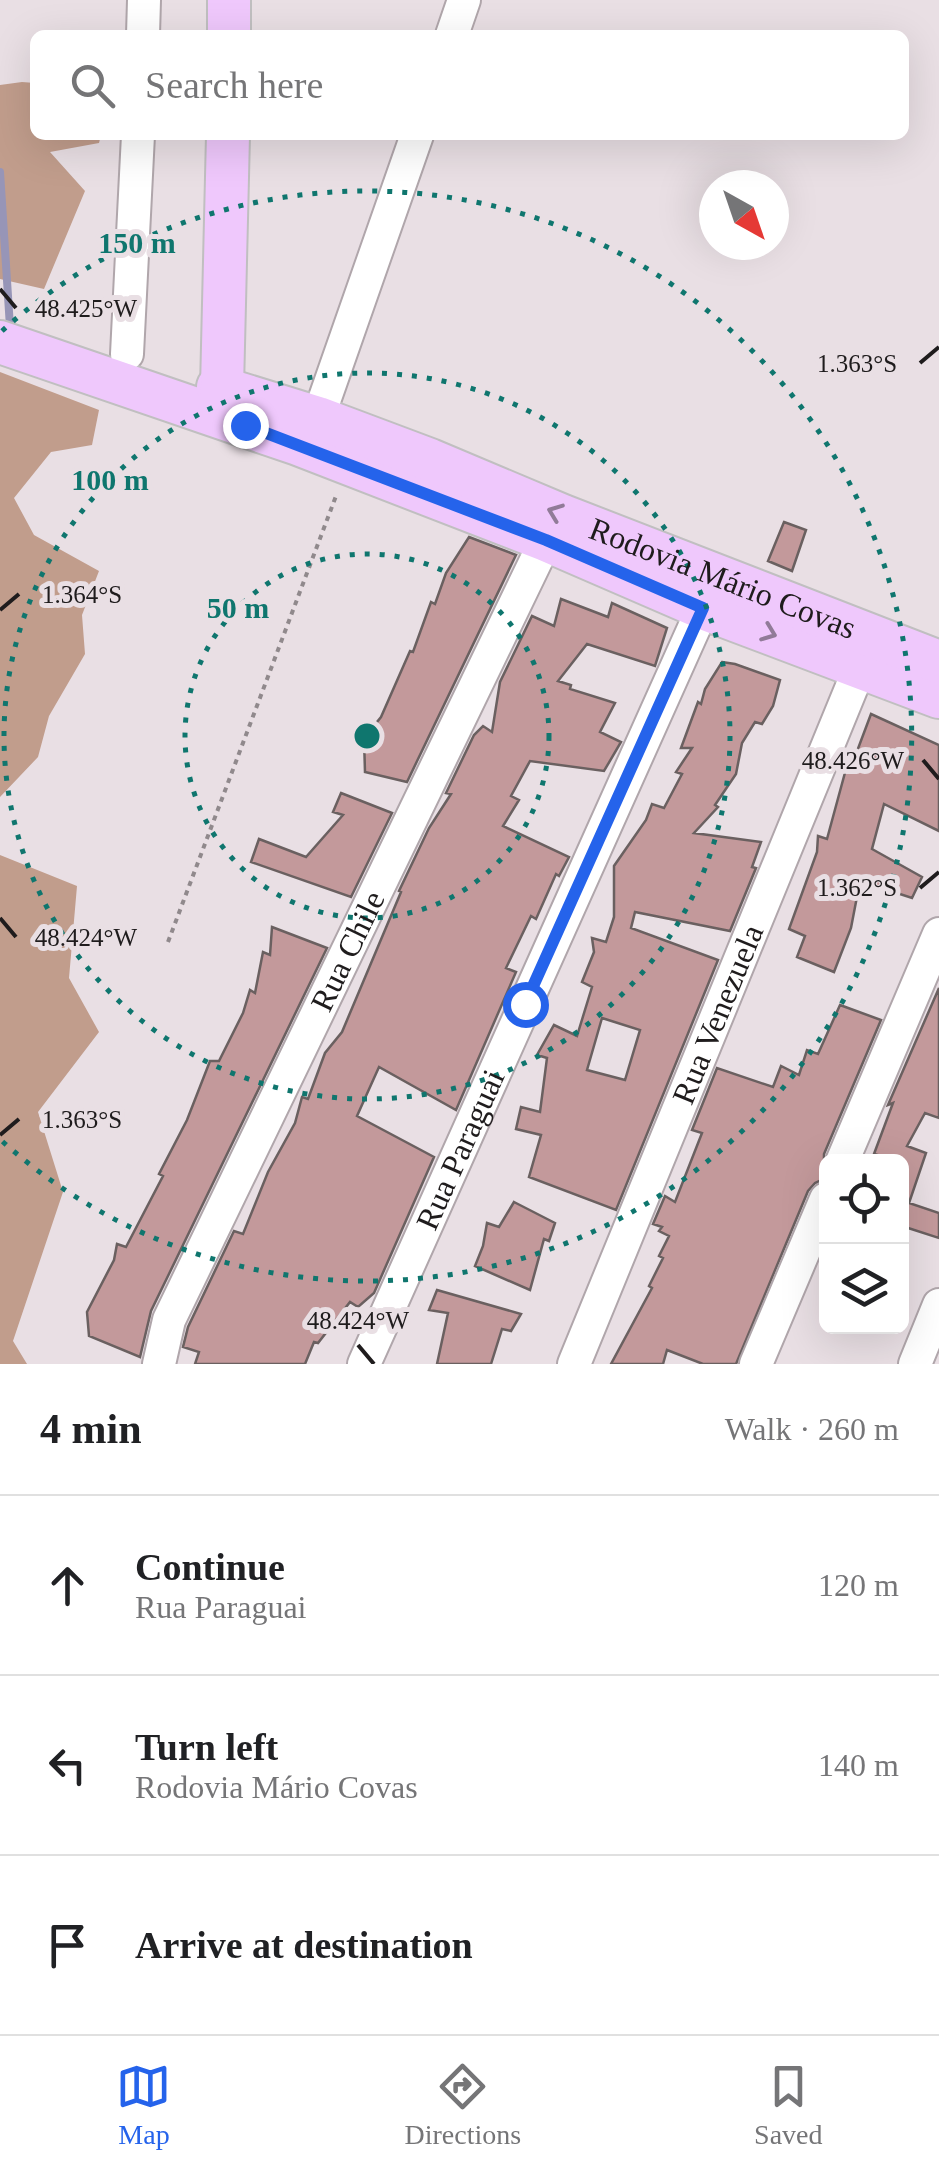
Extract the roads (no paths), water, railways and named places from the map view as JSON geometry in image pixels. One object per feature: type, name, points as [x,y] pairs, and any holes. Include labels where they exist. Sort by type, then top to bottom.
[{"type":"main road","points":[[229,0],[229,30]]},
{"type":"main road","points":[[220,402],[228,140]]},
{"type":"main road","name":"Rodovia Mário Covas","points":[[13,332],[128,354],[348,464],[546,540],[703,608],[939,697]]},
{"type":"main road","name":"Rodovia Mário Covas","points":[[13,332],[220,402],[318,418],[939,662]]},
{"type":"street","points":[[143,30],[144,0]]},
{"type":"street","points":[[454,30],[464,0]]},
{"type":"street","points":[[128,354],[138,140]]},
{"type":"street","points":[[318,418],[415,140]]},
{"type":"street","name":"Rua Chile","points":[[160,1364],[169,1320],[546,540]]},
{"type":"street","name":"Rua Paraguai","points":[[364,1364],[703,608]]},
{"type":"street","name":"Rua Venezuela","points":[[574,1364],[860,667]]},
{"type":"street","points":[[845,1154],[939,934]]},
{"type":"street","points":[[756,1364],[819,1216]]},
{"type":"street","points":[[915,1364],[939,1305]]},
{"type":"waterway","points":[[0,172],[10,327]]}]
